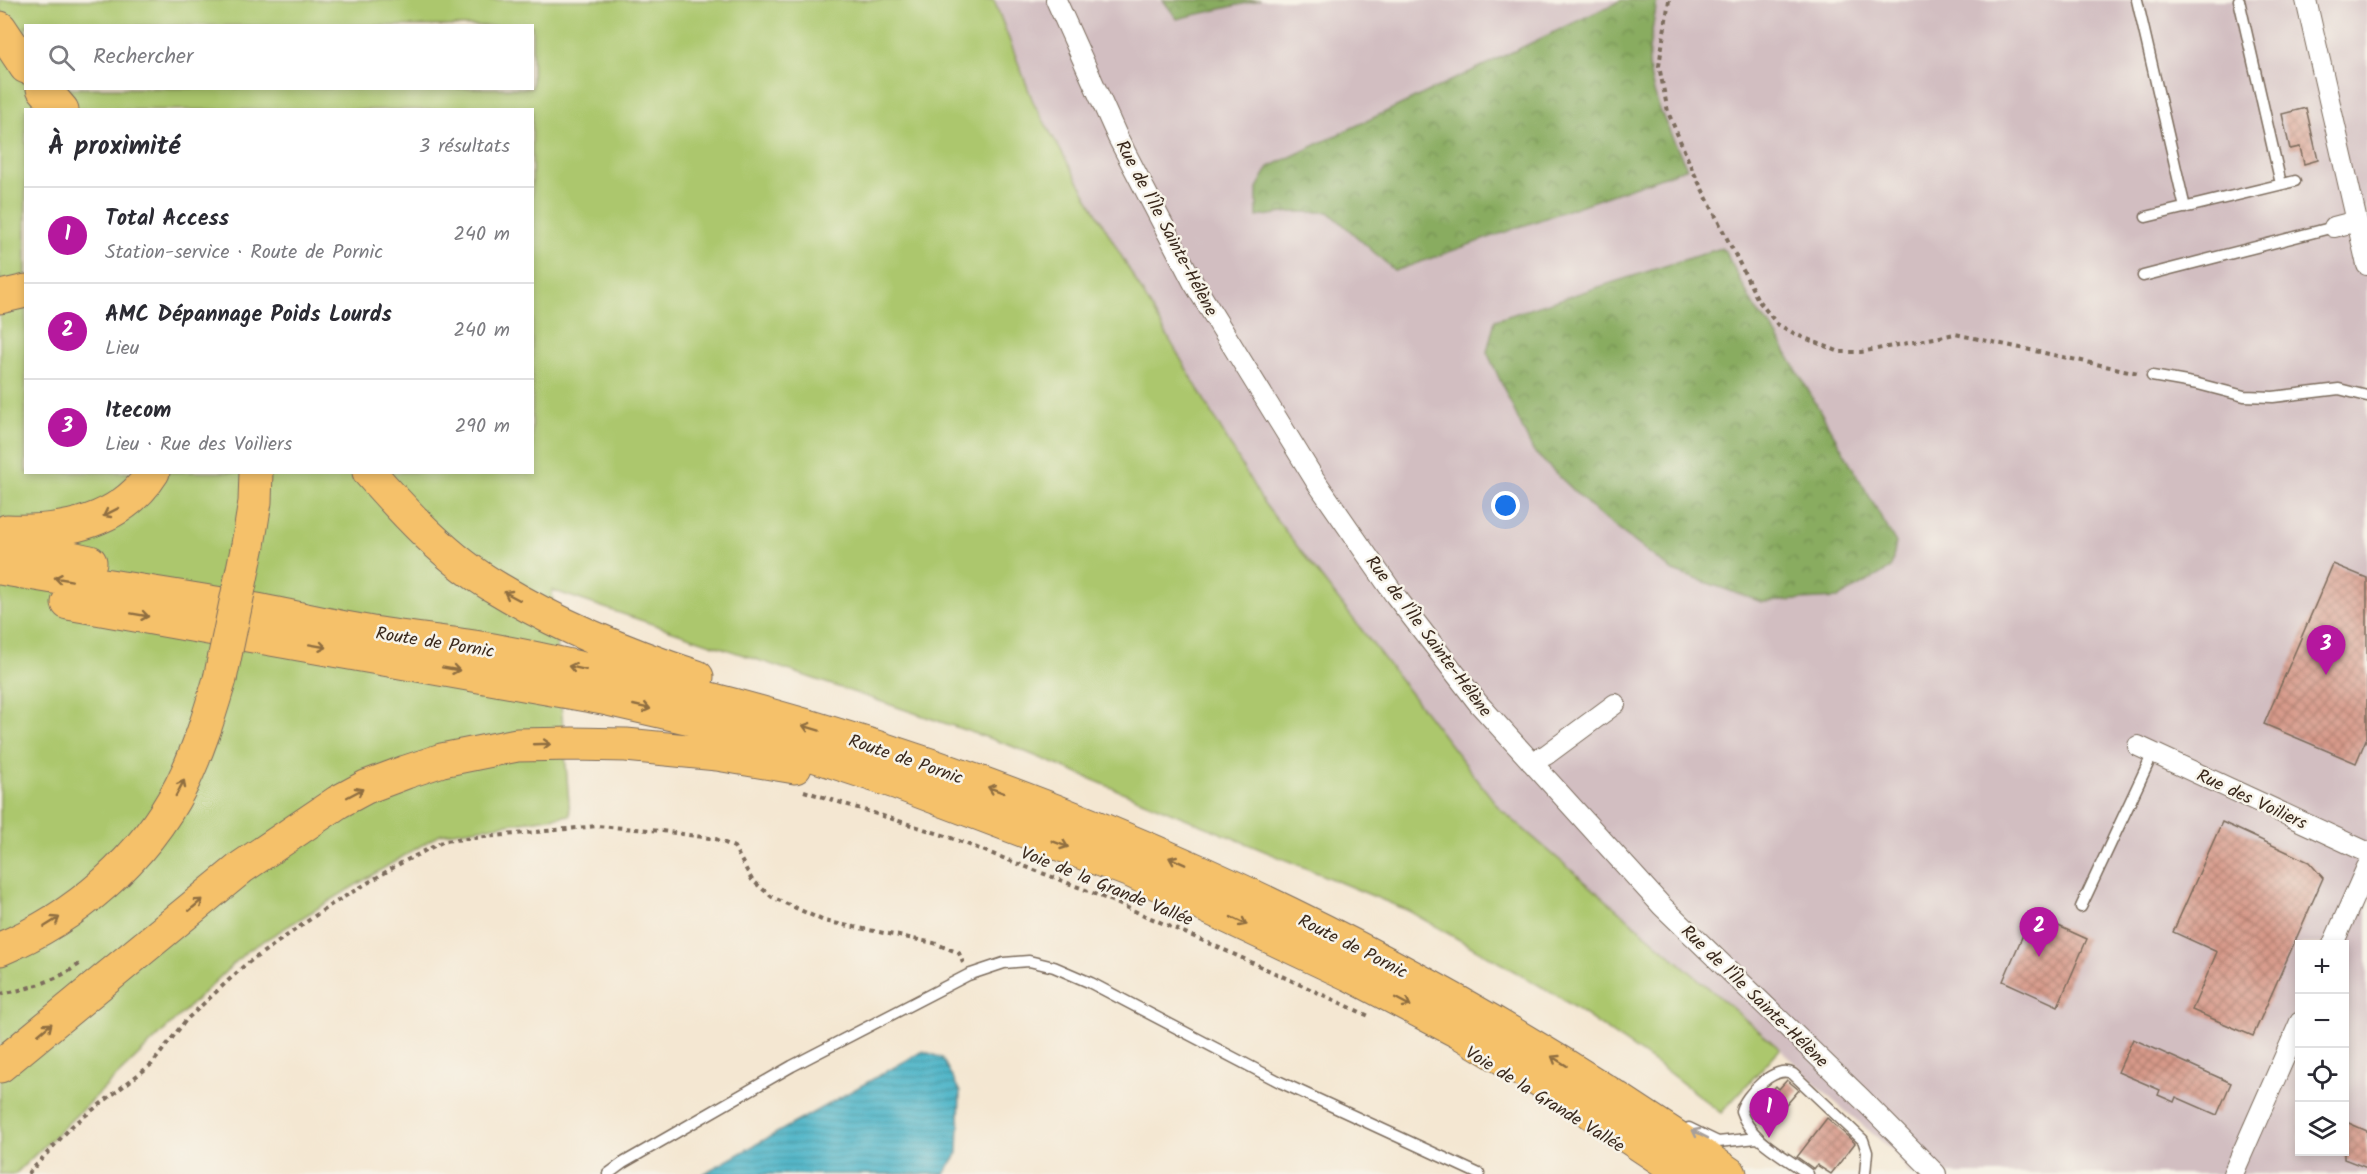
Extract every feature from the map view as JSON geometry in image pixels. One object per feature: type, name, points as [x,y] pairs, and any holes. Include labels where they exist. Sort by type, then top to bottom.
[{"type":"highway","points":[[0,28],[24,64]]},
{"type":"highway","points":[[45,90],[60,108]]},
{"type":"highway","points":[[0,297],[24,291]]},
{"type":"highway","points":[[0,531],[60,529],[94,521],[123,506],[144,486],[152,474]]},
{"type":"highway","points":[[0,949],[52,922],[87,897],[149,837],[180,787],[196,754],[220,679],[248,545],[255,502],[256,474]]},
{"type":"highway","points":[[371,474],[446,550],[496,588],[564,623],[667,667],[758,696],[777,717]]},
{"type":"highway","points":[[0,543],[368,620],[487,649]]},
{"type":"highway","name":"Route de Pornic","points":[[0,568],[195,600],[366,632],[487,649],[628,679],[777,717],[946,771],[1153,850],[1320,928],[1464,1005],[1618,1092],[1730,1174]]},
{"type":"highway","name":"Route de Pornic","points":[[0,591],[603,698],[726,726],[946,800],[1133,872],[1351,975],[1463,1034],[1562,1093],[1684,1174]]},
{"type":"highway","points":[[0,1066],[242,867],[338,802],[366,787],[442,760],[517,745],[626,745],[717,753],[785,765],[911,803],[946,800]]},
{"type":"street","name":"Rue de l'Île Sainte-Hélène","points":[[1056,0],[1118,138],[1192,282],[1315,480],[1394,594],[1478,702],[1662,906],[1862,1099],[1936,1174]]},
{"type":"street","points":[[2306,0],[2367,265]]},
{"type":"street","points":[[2334,227],[2357,221]]},
{"type":"street","points":[[1531,762],[1546,754],[1615,704]]},
{"type":"street","name":"Rue des Voiliers","points":[[2145,750],[2367,852]]},
{"type":"street","points":[[2335,940],[2367,867]]},
{"type":"street","points":[[2233,1174],[2295,1033]]},
{"type":"lane","points":[[2138,0],[2185,208]]},
{"type":"lane","points":[[2240,0],[2282,184]]},
{"type":"lane","points":[[2146,217],[2295,181]]},
{"type":"lane","points":[[2143,276],[2334,227]]},
{"type":"lane","points":[[2152,376],[2198,384],[2244,396],[2273,397],[2339,389],[2367,396]]},
{"type":"lane","points":[[2081,907],[2145,750]]},
{"type":"lane","points":[[608,1174],[623,1163],[792,1066],[968,975],[1004,963],[1029,961],[1054,967],[1091,983],[1280,1082],[1479,1174]]},
{"type":"lane","points":[[1808,1174],[1757,1138],[1743,1119],[1741,1111],[1745,1100],[1774,1073],[1787,1070],[1863,1140],[1867,1152],[1865,1174]]},
{"type":"lane","points":[[1683,1124],[1718,1142],[1757,1138]]},
{"type":"path","points":[[1669,0],[1659,66],[1668,112],[1692,169],[1758,300],[1778,324],[1797,335],[1840,352],[1861,352],[1955,334],[2152,376]]},
{"type":"path","name":"Voie de la Grande Vallée","points":[[796,789],[945,836],[1086,890],[1230,952],[1374,1018]]},
{"type":"path","points":[[28,1174],[72,1126],[152,1064],[186,1020],[245,965],[329,906],[401,863],[444,841],[597,826],[662,831],[716,839],[734,847],[752,880],[772,897],[824,921],[934,942],[959,952],[968,975]]},
{"type":"shaded area","points":[[994,0],[2367,0],[2367,1174],[1910,1174],[1892,1150],[1830,1098],[1780,1049],[1500,809],[1262,502],[1034,104]]},
{"type":"green space","points":[[0,0],[994,0],[1034,104],[1263,502],[1500,809],[1780,1049],[1721,1113],[1668,1072],[1556,995],[1409,911],[1009,745],[552,590],[570,815],[440,834],[247,951],[15,1174],[0,1174]]},
{"type":"green space","points":[[1163,0],[1260,0],[1177,19]]},
{"type":"green space","points":[[1622,0],[1657,0],[1649,50],[1651,81],[1660,111],[1687,168],[1395,271],[1329,212],[1290,212],[1257,217],[1257,188],[1269,167]]},
{"type":"green space","points":[[1721,248],[1725,251],[1756,310],[1773,329],[1896,543],[1891,568],[1838,598],[1762,602],[1673,571],[1598,514],[1533,451],[1487,352],[1495,320]]},
{"type":"water","points":[[923,1051],[942,1058],[960,1092],[958,1153],[944,1174],[703,1174]]},
{"type":"building","points":[[2306,108],[2318,160],[2304,164],[2300,147],[2290,149],[2282,114]]},
{"type":"building","points":[[2333,564],[2367,578],[2367,737],[2356,763],[2264,724]]},
{"type":"building","points":[[2222,822],[2309,862],[2323,878],[2253,1036],[2192,1010],[2217,952],[2173,932]]},
{"type":"building","points":[[2032,914],[2087,939],[2058,1006],[2003,981]]},
{"type":"building","points":[[2133,1039],[2231,1083],[2217,1115],[2176,1097],[2174,1102],[2158,1095],[2160,1090],[2118,1072]]},
{"type":"building","points":[[1787,1080],[1799,1090],[1769,1125],[1753,1112],[1776,1086],[1779,1089]]},
{"type":"building","points":[[1827,1118],[1855,1143],[1831,1174],[1817,1165],[1814,1169],[1797,1157]]},
{"type":"building","points":[[2349,1123],[2367,1131],[2367,1168],[2344,1159],[2344,1156],[2349,1156]]},
{"type":"place","name":"Itecom","points":[[2326,675]]},
{"type":"place","name":"AMC Dépannage Poids Lourds","points":[[2039,957]]},
{"type":"place","name":"Total Access","points":[[1769,1138]]}]
